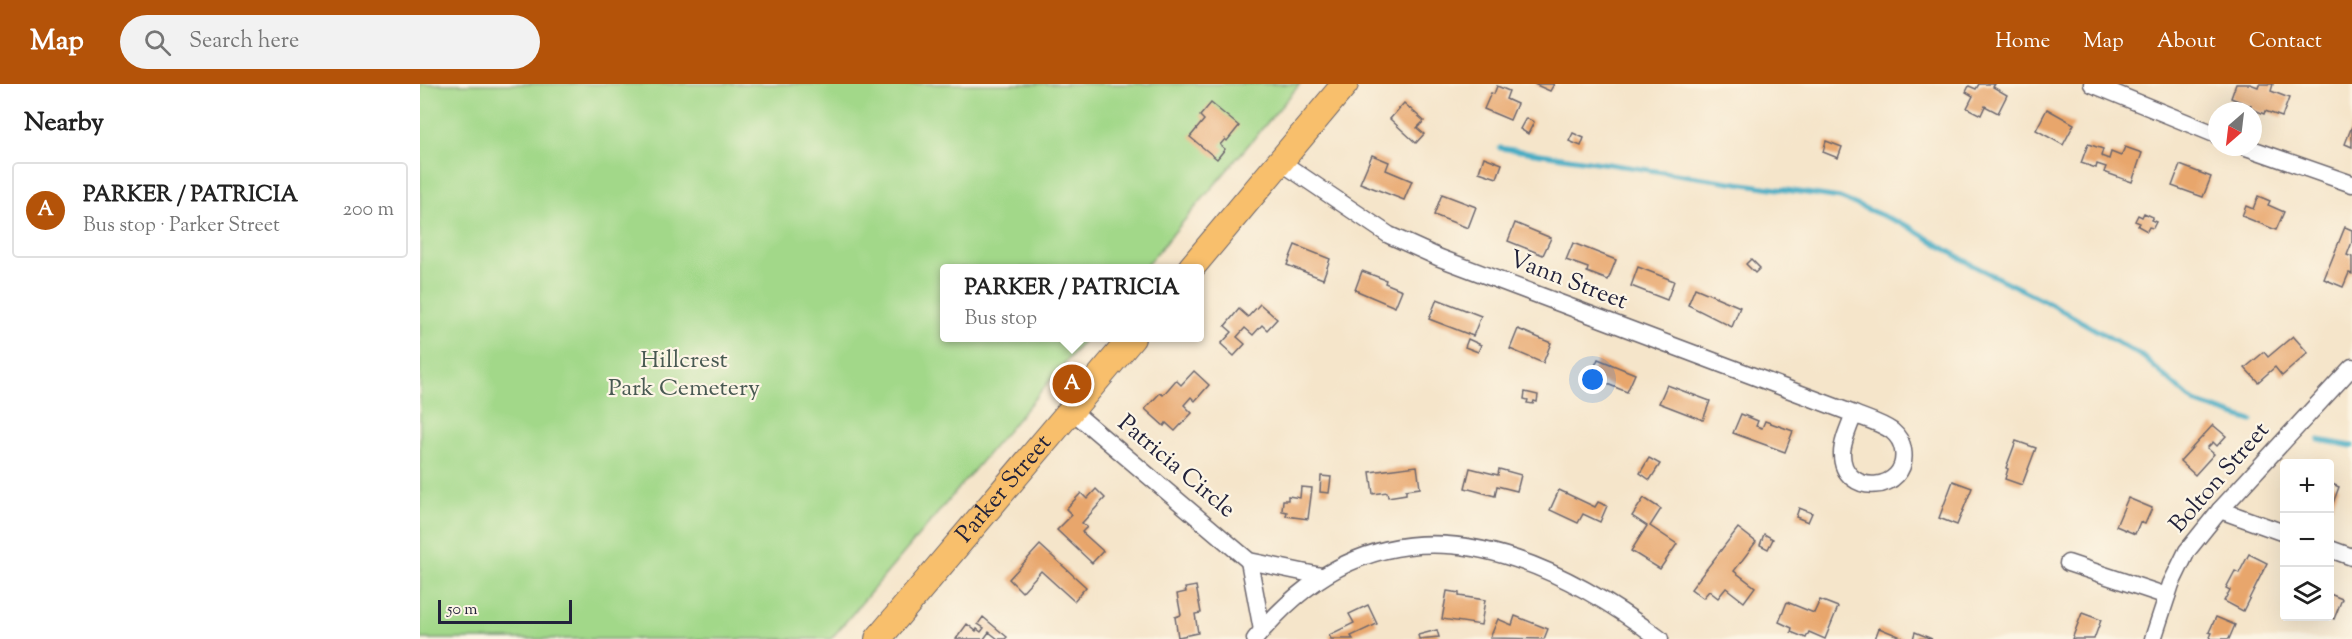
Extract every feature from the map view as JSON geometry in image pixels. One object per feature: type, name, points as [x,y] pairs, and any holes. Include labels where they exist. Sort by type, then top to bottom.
[{"type":"main road","points":[[1194,264],[1345,84]]},
{"type":"main road","name":"Parker Street","points":[[878,639],[1129,342]]},
{"type":"street","points":[[2092,84],[2120,98],[2208,132]]},
{"type":"street","points":[[2262,153],[2352,184]]},
{"type":"street","name":"Vann Street","points":[[1281,162],[1389,236],[1451,262],[1854,414],[1887,427],[1902,443],[1904,454],[1902,465],[1893,479],[1884,484],[1873,486],[1858,482],[1844,467],[1842,451],[1854,414]]},
{"type":"street","name":"Bolton Street","points":[[2153,639],[2170,584],[2187,551],[2220,510],[2352,367]]},
{"type":"street","name":"Patricia Circle","points":[[1071,410],[1249,561],[1321,576]]},
{"type":"street","points":[[2220,510],[2280,532]]},
{"type":"street","points":[[1258,635],[1291,599],[1321,576],[1356,558],[1401,546],[1451,543],[1522,561],[1571,582],[1618,609],[1659,639]]},
{"type":"street","points":[[2334,550],[2352,557]]},
{"type":"street","points":[[1249,561],[1258,635]]},
{"type":"street","points":[[2068,563],[2167,596]]},
{"type":"green space","name":"Hillcrest Park Cemetery","points":[[420,84],[1300,84],[1147,264],[940,264],[940,342],[1083,342],[831,639],[420,639]]},
{"type":"building","points":[[1534,84],[1554,84],[1550,91]]},
{"type":"building","points":[[1979,84],[1995,84],[1993,87],[2007,95],[1998,113],[1985,106],[1981,115],[1967,108],[1973,96],[1966,92],[1969,86],[1976,89]]},
{"type":"building","points":[[2236,84],[2250,84],[2258,87],[2259,84],[2273,84],[2271,91],[2289,98],[2282,117],[2265,111],[2264,114],[2262,113],[2262,102],[2241,102],[2231,98]]},
{"type":"building","points":[[1497,86],[1509,91],[1506,99],[1517,104],[1510,120],[1484,109]]},
{"type":"building","points":[[1211,103],[1239,126],[1227,141],[1225,139],[1220,145],[1225,149],[1217,159],[1190,137],[1204,120],[1200,116]]},
{"type":"building","points":[[1404,103],[1424,121],[1417,128],[1424,134],[1416,143],[1390,119]]},
{"type":"building","points":[[2047,109],[2074,124],[2063,145],[2036,130]]},
{"type":"building","points":[[1526,118],[1534,122],[1528,134],[1520,129]]},
{"type":"building","points":[[2352,126],[2352,147],[2345,144]]},
{"type":"building","points":[[1573,133],[1584,138],[1581,146],[1569,141]]},
{"type":"building","points":[[1826,141],[1842,147],[1838,158],[1823,152]]},
{"type":"building","points":[[2088,144],[2103,149],[2101,156],[2109,159],[2111,152],[2121,156],[2125,147],[2142,153],[2132,182],[2104,172],[2106,167],[2097,164],[2096,168],[2081,163]]},
{"type":"building","points":[[1372,155],[1389,162],[1386,170],[1412,181],[1404,200],[1360,183]]},
{"type":"building","points":[[1484,157],[1502,164],[1497,178],[1479,172]]},
{"type":"building","points":[[2180,165],[2211,177],[2203,197],[2172,186]]},
{"type":"building","points":[[1442,194],[1476,207],[1468,228],[1434,215]]},
{"type":"building","points":[[2258,196],[2270,201],[2268,205],[2284,212],[2276,230],[2242,216],[2246,206],[2253,209]]},
{"type":"building","points":[[2144,213],[2153,217],[2151,220],[2156,222],[2153,228],[2149,227],[2147,231],[2138,226],[2140,223],[2135,221],[2138,215],[2142,217]]},
{"type":"building","points":[[1515,223],[1551,238],[1543,255],[1508,241]]},
{"type":"building","points":[[2345,227],[2352,230],[2352,242],[2347,255],[2352,257],[2352,274],[2349,273],[2343,287],[2324,279]]},
{"type":"building","points":[[1573,243],[1616,260],[1608,280],[1587,272],[1588,268],[1566,260]]},
{"type":"building","points":[[1295,245],[1330,259],[1323,279],[1287,265]]},
{"type":"building","points":[[1751,259],[1760,268],[1755,273],[1746,264]]},
{"type":"building","points":[[1638,267],[1674,281],[1667,300],[1631,286]]},
{"type":"building","points":[[1362,271],[1386,280],[1385,283],[1402,290],[1395,307],[1355,290]]},
{"type":"building","points":[[1695,288],[1740,307],[1732,327],[1688,305]]},
{"type":"building","points":[[1437,299],[1481,316],[1473,336],[1429,319]]},
{"type":"building","points":[[1260,304],[1277,319],[1267,330],[1262,325],[1253,335],[1245,328],[1237,337],[1245,344],[1234,356],[1221,344],[1232,332],[1225,326],[1239,309],[1248,317]]},
{"type":"building","points":[[1518,329],[1551,343],[1543,363],[1510,349]]},
{"type":"building","points":[[2293,336],[2308,353],[2282,376],[2275,367],[2258,382],[2245,368],[2264,352],[2268,357]]},
{"type":"building","points":[[1468,339],[1481,345],[1478,352],[1465,347]]},
{"type":"building","points":[[1598,359],[1635,374],[1627,392],[1590,377]]},
{"type":"building","points":[[1194,371],[1209,385],[1195,401],[1191,397],[1184,405],[1192,413],[1175,431],[1166,423],[1164,426],[1145,409],[1160,393],[1163,395],[1176,380],[1181,385]]},
{"type":"building","points":[[1667,385],[1710,401],[1703,420],[1659,403]]},
{"type":"building","points":[[1525,392],[1538,395],[1537,402],[1527,403],[1528,400],[1524,399]]},
{"type":"building","points":[[1741,414],[1758,421],[1756,426],[1762,428],[1765,421],[1793,431],[1785,452],[1733,433]]},
{"type":"building","points":[[2213,425],[2226,436],[2217,446],[2213,442],[2207,448],[2214,454],[2195,475],[2180,461]]},
{"type":"building","points":[[2016,441],[2036,448],[2022,485],[2005,479],[2008,469],[2006,468]]},
{"type":"building","points":[[1649,458],[1660,464],[1650,480],[1640,473]]},
{"type":"building","points":[[1417,466],[1420,488],[1406,490],[1406,494],[1388,497],[1387,492],[1373,494],[1370,472]]},
{"type":"building","points":[[1470,468],[1498,475],[1499,469],[1521,475],[1517,491],[1497,486],[1495,496],[1465,488]]},
{"type":"building","points":[[1321,476],[1331,477],[1329,493],[1320,492]]},
{"type":"building","points":[[1953,481],[1972,488],[1957,525],[1939,518]]},
{"type":"building","points":[[2334,485],[2339,487],[2334,500]]},
{"type":"building","points":[[1301,487],[1312,488],[1308,519],[1286,516],[1287,512],[1282,511],[1283,500],[1288,500],[1288,496],[1300,498]]},
{"type":"building","points":[[1096,489],[1105,498],[1082,523],[1087,527],[1082,532],[1103,551],[1092,563],[1057,530],[1072,515],[1066,509],[1081,493],[1087,499]]},
{"type":"building","points":[[1559,490],[1595,507],[1598,502],[1607,506],[1600,522],[1583,514],[1578,523],[1550,510]]},
{"type":"building","points":[[1644,498],[1661,509],[1650,526],[1677,544],[1660,569],[1631,551],[1647,526],[1632,516]]},
{"type":"building","points":[[2128,498],[2152,508],[2145,524],[2140,522],[2135,534],[2116,526]]},
{"type":"building","points":[[1799,508],[1812,513],[1808,522],[1796,517]]},
{"type":"building","points":[[1738,528],[1756,542],[1734,571],[1755,587],[1744,602],[1726,588],[1718,598],[1709,591],[1703,598],[1691,589]]},
{"type":"building","points":[[1764,534],[1773,539],[1768,549],[1760,545]]},
{"type":"building","points":[[1040,545],[1086,587],[1074,601],[1041,571],[1022,592],[1009,579]]},
{"type":"building","points":[[2249,554],[2267,563],[2243,611],[2224,601],[2230,590],[2226,588],[2235,571],[2239,573]]},
{"type":"building","points":[[1196,586],[1201,613],[1195,614],[1198,633],[1178,637],[1175,617],[1181,615],[1177,594],[1186,592],[1185,588]]},
{"type":"building","points":[[1447,591],[1459,593],[1459,596],[1485,600],[1481,625],[1442,619]]},
{"type":"building","points":[[2334,596],[2342,599],[2334,619]]},
{"type":"building","points":[[1820,600],[1838,607],[1825,639],[1809,632],[1806,638],[1791,632],[1792,628],[1779,622],[1787,602],[1814,613]]},
{"type":"building","points":[[1368,605],[1377,624],[1351,636],[1353,639],[1331,639],[1329,635],[1354,623],[1349,614]]},
{"type":"building","points":[[2082,613],[2101,620],[2094,639],[2072,639]]},
{"type":"building","points":[[1515,616],[1548,629],[1544,639],[1490,638],[1498,619],[1512,625]]},
{"type":"building","points":[[983,617],[1007,637],[998,639],[989,632],[984,639],[956,639],[967,624],[981,632],[984,628],[978,624]]},
{"type":"building","points":[[2216,617],[2235,625],[2229,639],[2209,639],[2212,633],[2209,632]]},
{"type":"building","points":[[1879,628],[1906,639],[1875,639]]},
{"type":"building","points":[[1437,630],[1439,637],[1419,639],[1418,635]]},
{"type":"building","points":[[1915,632],[1932,639],[1913,639]]},
{"type":"waterway","points":[[1500,148],[1840,198],[1908,226],[1972,265],[2051,304],[2143,357],[2194,402],[2252,421]]},
{"type":"waterway","points":[[2319,440],[2352,446]]},
{"type":"place","name":"PARKER / PATRICIA","points":[[1072,384]]}]
